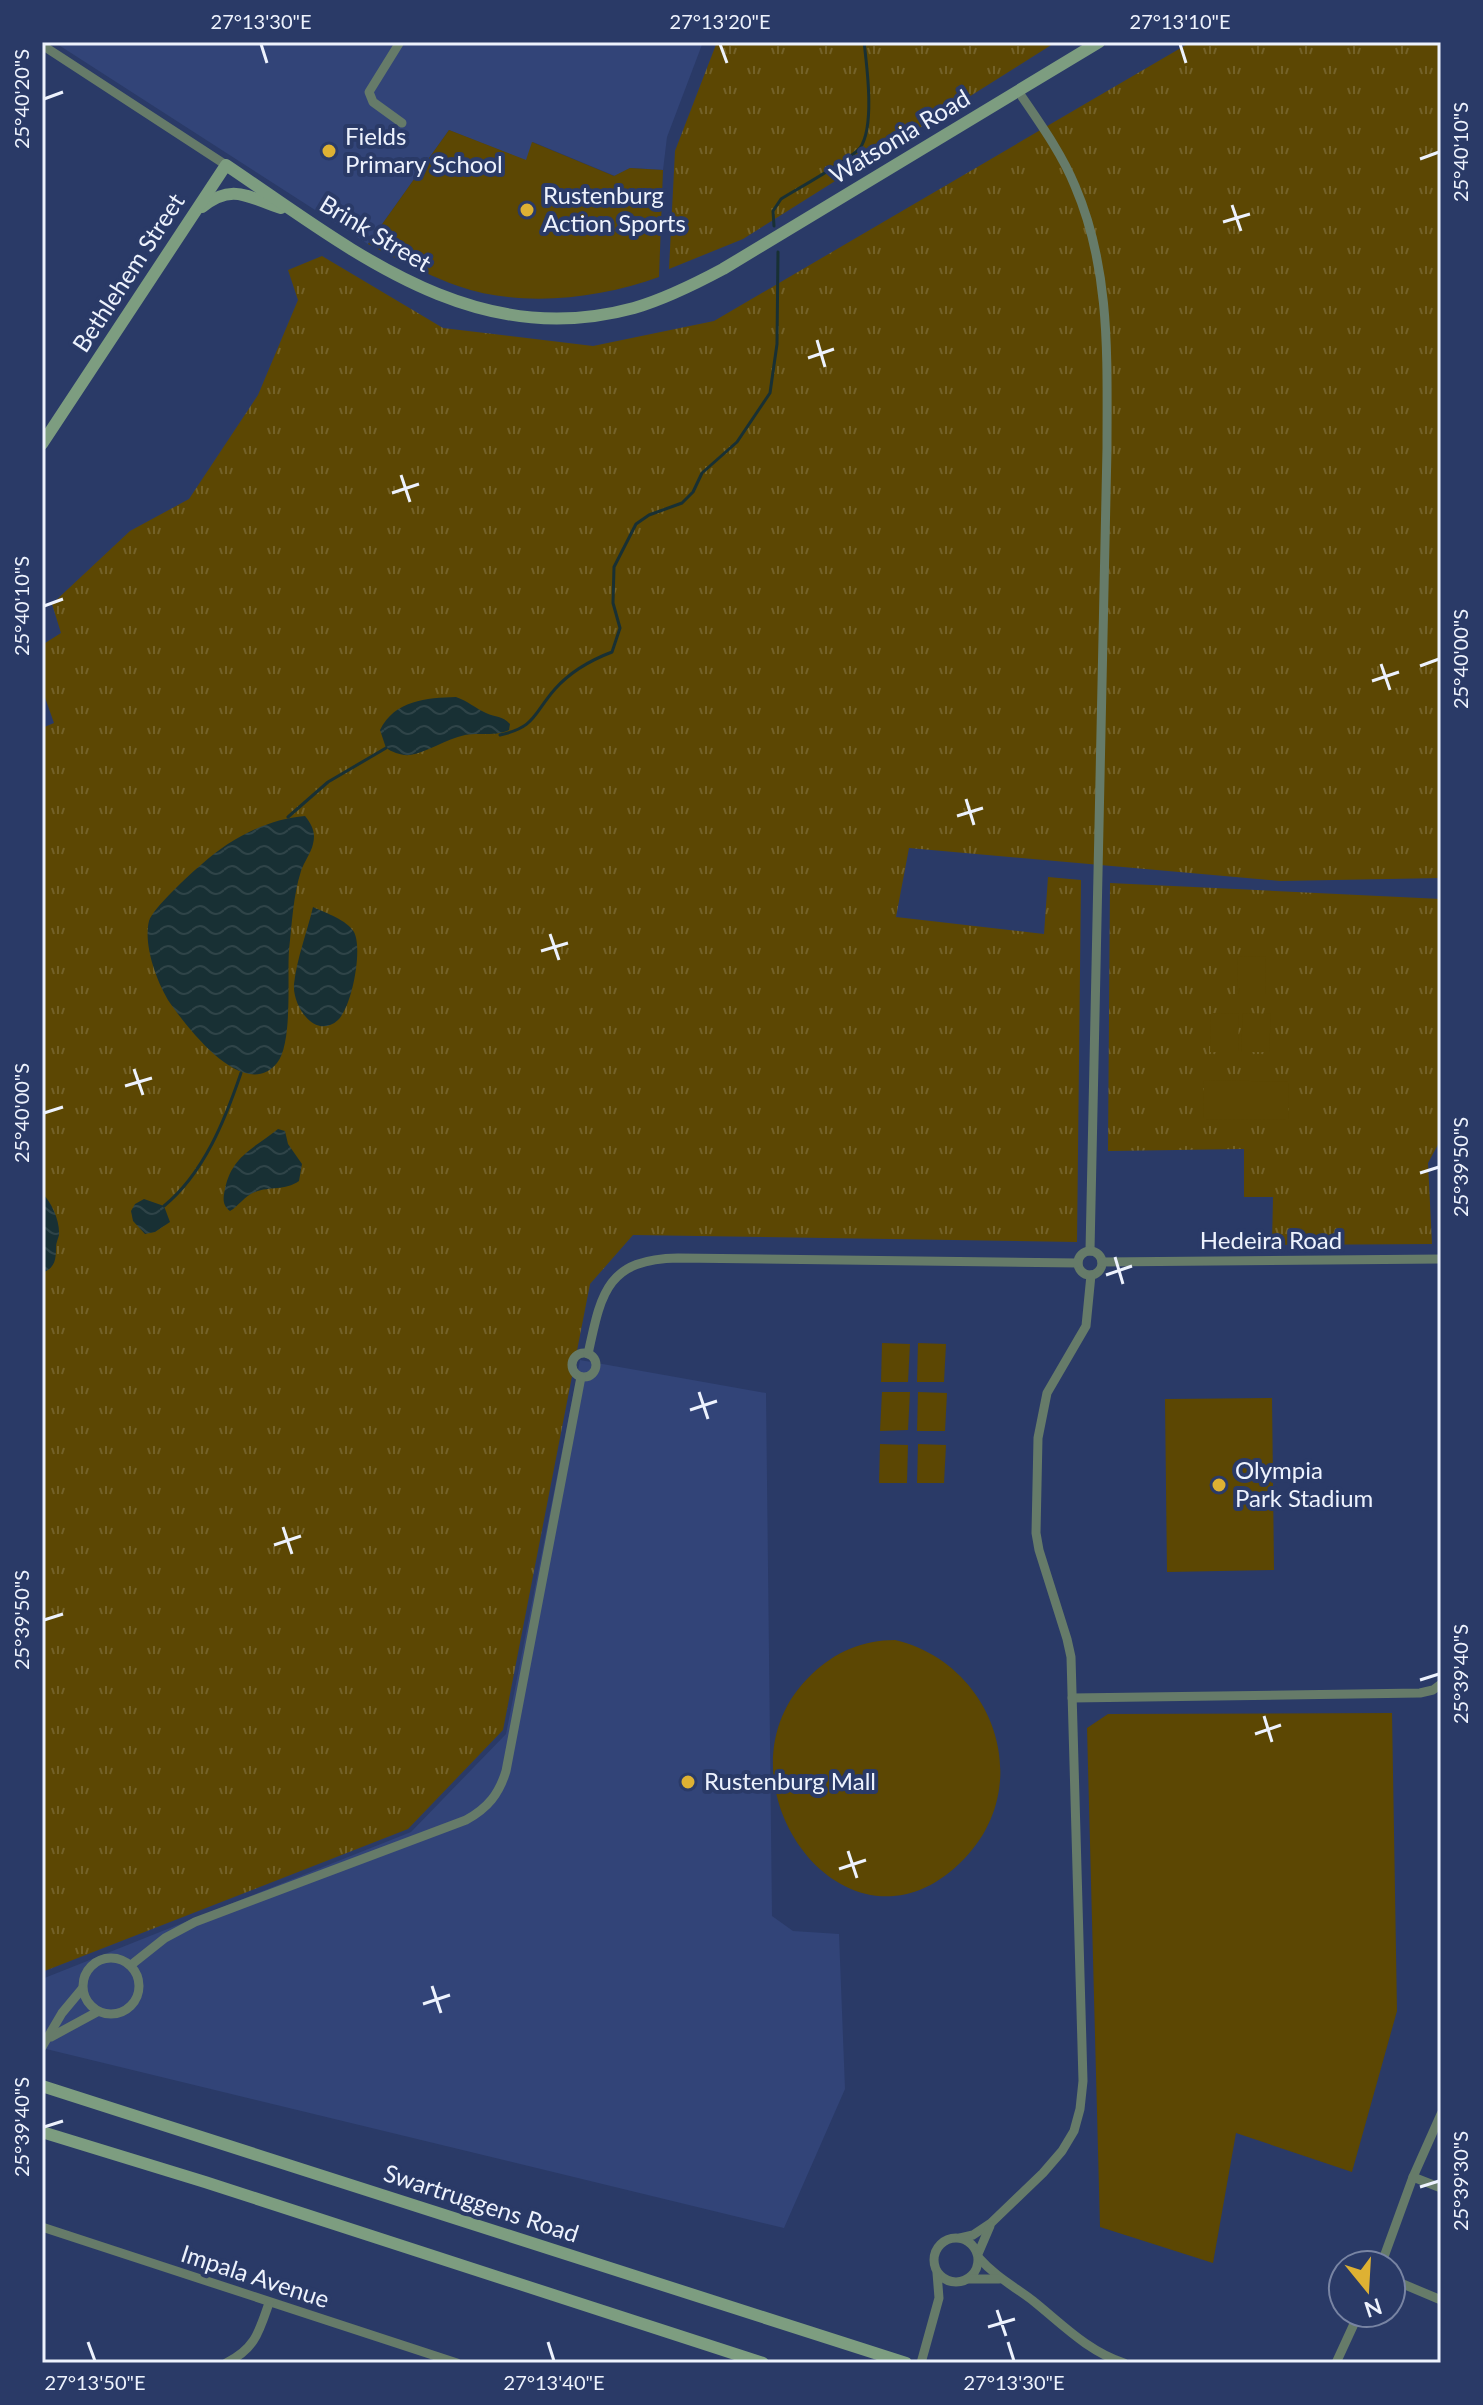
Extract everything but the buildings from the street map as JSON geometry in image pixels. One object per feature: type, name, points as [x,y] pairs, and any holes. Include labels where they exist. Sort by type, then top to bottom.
[{"type":"main road","name":"Watsonia Road","points":[[723,269],[1099,42]]},
{"type":"main road","name":"Bethlehem Street","points":[[42,444],[226,165]]},
{"type":"main road","name":"Brink Street","points":[[226,165],[379,267],[411,284],[447,300],[515,315],[556,317],[608,314],[660,299],[723,269]]},
{"type":"main road","points":[[194,213],[219,195],[236,193],[299,214]]},
{"type":"main road","name":"Swartruggens Road","points":[[42,2086],[906,2363]]},
{"type":"main road","points":[[42,2132],[763,2363]]},
{"type":"street","points":[[400,42],[369,92],[373,102],[402,123]]},
{"type":"street","name":"Brink Street","points":[[42,45],[226,165]]},
{"type":"street","points":[[1018,91],[1054,145],[1090,224],[1099,262],[1107,335],[1090,1251]]},
{"type":"street","points":[[1090,1251],[1098,1254],[1102,1262],[1098,1272],[1091,1275],[1084,1273],[1078,1263],[1080,1256],[1090,1251]]},
{"type":"street","points":[[588,1354],[598,1308],[609,1285],[632,1266],[645,1260],[709,1258],[1078,1263]]},
{"type":"street","name":"Hedeira Road","points":[[1102,1262],[1441,1259]]},
{"type":"street","points":[[954,2283],[941,2277],[937,2271],[934,2264],[937,2250],[947,2240],[973,2235],[991,2223],[1043,2173],[1074,2131],[1080,2109],[1083,2081],[1072,1698],[1067,1639],[1043,1567],[1036,1533],[1038,1438],[1047,1393],[1086,1326],[1091,1275]]},
{"type":"street","points":[[588,1354],[594,1359],[596,1367],[589,1376],[581,1377],[573,1369],[573,1362],[577,1355],[588,1354]]},
{"type":"street","points":[[131,1965],[165,1938],[186,1927],[466,1820],[479,1813],[497,1794],[506,1771],[581,1377]]},
{"type":"street","points":[[1072,1698],[1420,1693],[1441,1684]]},
{"type":"street","points":[[45,2043],[62,2013],[82,1989],[87,1970],[103,1959],[113,1958],[131,1965],[139,1981],[139,1990],[131,2006],[115,2015],[97,2012],[85,1999],[82,1989]]},
{"type":"street","points":[[45,2043],[97,2012]]},
{"type":"street","points":[[1387,2249],[1413,2177],[1441,2114]]},
{"type":"street","points":[[1413,2177],[1441,2188]]},
{"type":"street","points":[[968,2279],[977,2268],[978,2256],[991,2223]]},
{"type":"street","name":"Impala Avenue","points":[[42,2227],[428,2358],[457,2363]]},
{"type":"street","points":[[960,2238],[971,2244],[999,2279],[1017,2289],[1091,2348],[1124,2363]]},
{"type":"street","points":[[921,2363],[939,2298],[937,2271]]},
{"type":"street","points":[[939,2298],[954,2283],[968,2279],[999,2279]]},
{"type":"street","points":[[1407,2286],[1441,2300]]},
{"type":"street","points":[[226,2363],[249,2348],[258,2335],[269,2303]]},
{"type":"street","points":[[1336,2363],[1352,2329]]},
{"type":"shaded area","name":"Fields Primary School","points":[[54,42],[703,42],[667,137],[663,170],[630,168],[615,176],[533,142],[527,161],[449,130],[368,244]]},
{"type":"shaded area","points":[[580,1360],[766,1393],[772,1916],[793,1931],[839,1934],[845,2089],[784,2228],[42,2048],[42,1979],[411,1832],[506,1734]]},
{"type":"green space","points":[[717,42],[1056,42],[743,239],[669,269],[675,151]]},
{"type":"green space","points":[[1191,42],[1441,42],[1441,878],[1280,881],[909,848],[896,917],[1044,934],[1048,877],[1081,880],[1077,1242],[633,1235],[590,1284],[503,1730],[408,1829],[42,1972],[42,728],[54,723],[42,689],[42,645],[61,633],[52,604],[130,531],[189,499],[258,395],[298,300],[288,270],[322,256],[443,328],[593,346],[714,321]]},
{"type":"green space","name":"Rustenburg Action Sports","points":[[449,130],[526,160],[532,142],[614,176],[630,168],[663,170],[659,277],[585,295],[533,299],[507,297],[446,282],[368,244]]},
{"type":"green space","points":[[1110,883],[1441,899],[1441,1139],[1428,1163],[1432,1244],[1272,1245],[1273,1197],[1244,1197],[1244,1149],[1108,1151]]},
{"type":"green space","points":[[1238,956],[1266,957],[1265,995],[1237,995]]},
{"type":"green space","points":[[1211,1013],[1239,1014],[1238,1052],[1210,1052]]},
{"type":"green space","points":[[1243,1013],[1271,1014],[1269,1052],[1241,1052]]},
{"type":"green space","points":[[1204,1080],[1289,1082],[1288,1120],[1203,1119]]},
{"type":"green space","points":[[882,1343],[910,1344],[908,1382],[881,1382]]},
{"type":"green space","points":[[918,1343],[946,1344],[944,1382],[917,1382]]},
{"type":"green space","points":[[882,1392],[910,1392],[908,1430],[880,1431]]},
{"type":"green space","points":[[918,1392],[947,1393],[945,1431],[917,1431]]},
{"type":"green space","name":"Olympia Park Stadium","points":[[1272,1398],[1274,1570],[1167,1572],[1165,1399]]},
{"type":"green space","points":[[880,1444],[908,1445],[907,1483],[879,1483]]},
{"type":"green space","points":[[918,1444],[946,1445],[944,1483],[917,1483]]},
{"type":"green space","points":[[895,1640],[929,1653],[957,1673],[979,1700],[994,1730],[1000,1763],[998,1796],[986,1829],[964,1859],[919,1890],[875,1896],[835,1881],[803,1850],[781,1810],[773,1763],[782,1716],[812,1674],[830,1659],[850,1649],[872,1642]]},
{"type":"green space","points":[[1392,1713],[1397,2011],[1352,2172],[1236,2133],[1213,2263],[1100,2227],[1087,1728],[1108,1714]]},
{"type":"water","points":[[456,697],[504,719],[510,724],[509,730],[465,735],[410,755],[386,748],[380,730],[394,712],[423,700]]},
{"type":"water","points":[[305,816],[313,829],[314,840],[301,871],[294,900],[285,1041],[277,1063],[264,1073],[249,1074],[233,1068],[218,1057],[189,1028],[170,1003],[152,964],[149,921],[172,891],[225,846],[263,826]]},
{"type":"water","points":[[313,907],[336,917],[354,932],[357,951],[348,1003],[338,1020],[321,1026],[307,1018],[294,992],[297,965]]},
{"type":"water","points":[[278,1129],[285,1131],[288,1144],[302,1164],[299,1181],[255,1192],[230,1211],[224,1198],[233,1168],[246,1153]]},
{"type":"water","points":[[42,1193],[55,1212],[59,1235],[54,1263],[42,1273]]},
{"type":"water","points":[[144,1199],[164,1206],[170,1222],[155,1232],[145,1234],[133,1221],[131,1211],[135,1204]]},
{"type":"waterway","points":[[774,226],[773,211],[781,199],[835,167],[860,148],[865,138],[869,112],[864,42]]},
{"type":"waterway","points":[[500,735],[527,724],[568,677],[589,662],[612,652],[620,628],[613,603],[614,567],[636,524],[649,515],[682,503],[693,492],[702,473],[737,442],[770,393],[777,344],[778,252]]},
{"type":"waterway","points":[[288,817],[328,782],[386,748]]},
{"type":"waterway","points":[[164,1206],[191,1178],[212,1145],[241,1073]]},
{"type":"place","name":"Fields Primary School","points":[[329,151]]},
{"type":"place","name":"Rustenburg Action Sports","points":[[527,210]]},
{"type":"place","name":"Olympia Park Stadium","points":[[1219,1485]]},
{"type":"place","name":"Rustenburg Mall","points":[[688,1782]]}]
